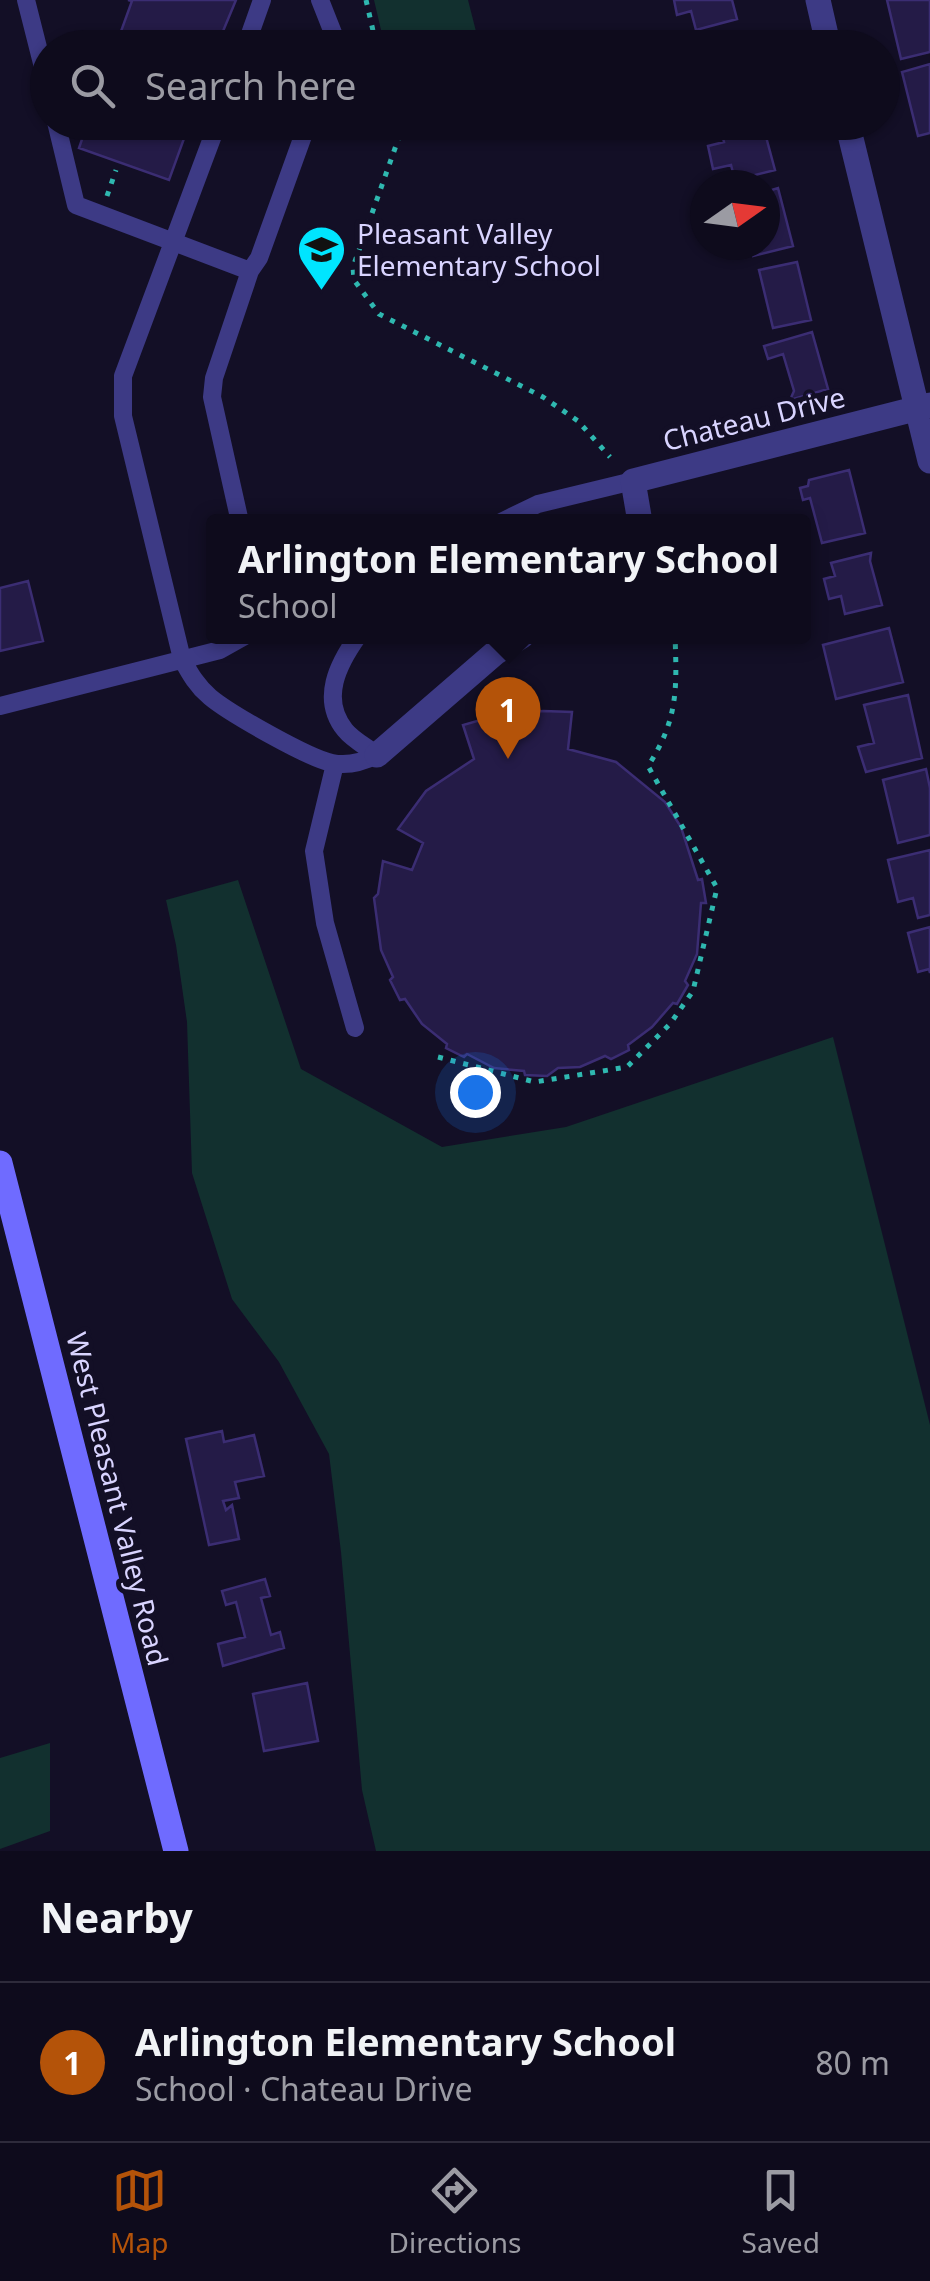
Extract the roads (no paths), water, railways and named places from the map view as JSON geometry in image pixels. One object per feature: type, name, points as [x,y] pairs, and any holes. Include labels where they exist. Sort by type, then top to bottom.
[{"type":"main road","name":"West Pleasant Valley Road","points":[[0,1163],[176,1851]]},
{"type":"street","points":[[818,0],[825,30]]},
{"type":"street","points":[[853,140],[923,407],[930,461]]},
{"type":"street","name":"Chateau Drive","points":[[633,481],[923,407]]},
{"type":"street","points":[[633,481],[639,514]]},
{"type":"street","points":[[376,754],[509,644]]},
{"type":"lane","points":[[26,0],[34,30]]},
{"type":"lane","points":[[251,30],[262,0]]},
{"type":"lane","points":[[320,0],[332,30]]},
{"type":"lane","points":[[60,140],[76,204],[250,271]]},
{"type":"lane","points":[[212,140],[123,376],[123,416],[182,659],[194,681],[212,698],[312,756],[335,764],[353,763],[376,754]]},
{"type":"lane","points":[[238,514],[212,397],[214,378],[250,271],[260,258],[302,140]]},
{"type":"lane","points":[[517,514],[538,504],[633,481]]},
{"type":"lane","points":[[0,706],[220,650],[230,644]]},
{"type":"lane","points":[[352,644],[337,666],[332,699],[345,730],[376,754]]},
{"type":"lane","points":[[335,764],[314,851],[325,923],[355,1028]]},
{"type":"place","name":"Pleasant Valley Elementary School","points":[[322,292]]},
{"type":"place","name":"Arlington Elementary School","points":[[508,759]]}]
